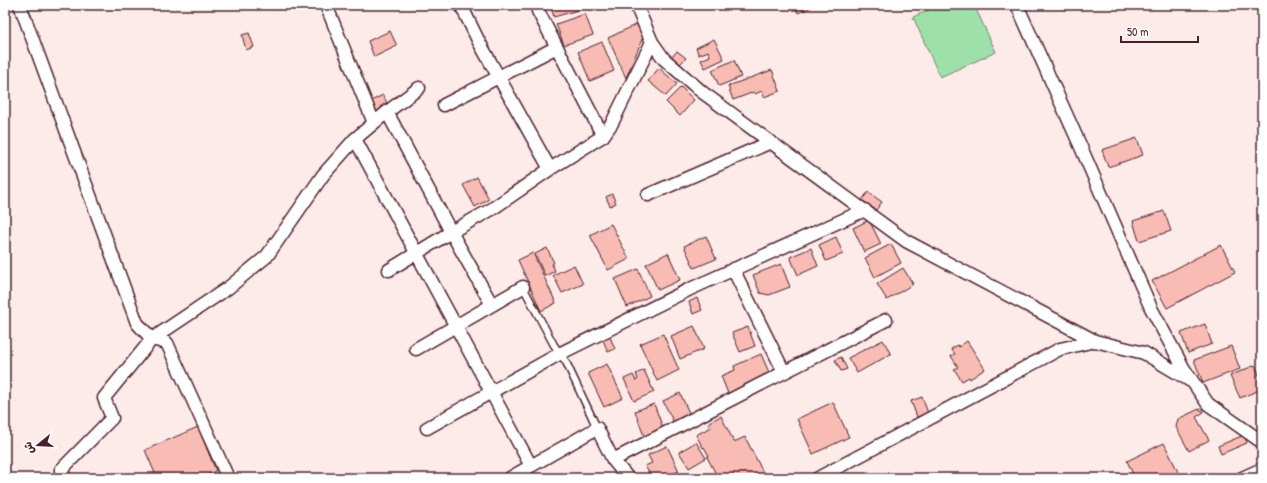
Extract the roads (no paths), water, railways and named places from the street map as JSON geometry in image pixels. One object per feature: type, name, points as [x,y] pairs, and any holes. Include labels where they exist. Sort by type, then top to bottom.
[{"type":"street","points":[[20,5],[137,324],[152,339],[166,343],[228,478]]},
{"type":"street","points":[[326,5],[374,123]]},
{"type":"street","points":[[461,5],[498,77],[550,169]]},
{"type":"street","points":[[636,5],[652,42],[664,59],[702,92],[906,241],[1095,341],[1144,353],[1194,383]]},
{"type":"street","points":[[1017,5],[1151,308],[1184,368],[1208,404],[1262,442]]},
{"type":"street","points":[[538,12],[603,136]]},
{"type":"street","points":[[389,270],[492,209],[550,169],[603,136],[612,123],[652,42]]},
{"type":"street","points":[[444,105],[557,47]]},
{"type":"street","points":[[65,478],[62,470],[112,418],[104,398],[152,339],[228,288],[267,256],[323,174],[355,139],[419,88]]},
{"type":"street","points":[[387,112],[492,305]]},
{"type":"street","points":[[355,139],[531,466]]},
{"type":"street","points":[[648,196],[771,142]]},
{"type":"street","points":[[427,428],[492,393],[561,353],[733,269],[865,210]]},
{"type":"street","points":[[733,269],[784,372]]},
{"type":"street","points":[[416,349],[523,287]]},
{"type":"street","points":[[613,460],[886,320]]},
{"type":"street","points":[[818,478],[1060,349],[1095,341]]},
{"type":"street","points":[[510,478],[597,428],[613,460],[628,478]]},
{"type":"street","points":[[1242,478],[1262,469]]},
{"type":"lane","points":[[523,287],[554,344],[566,362],[597,428]]}]
